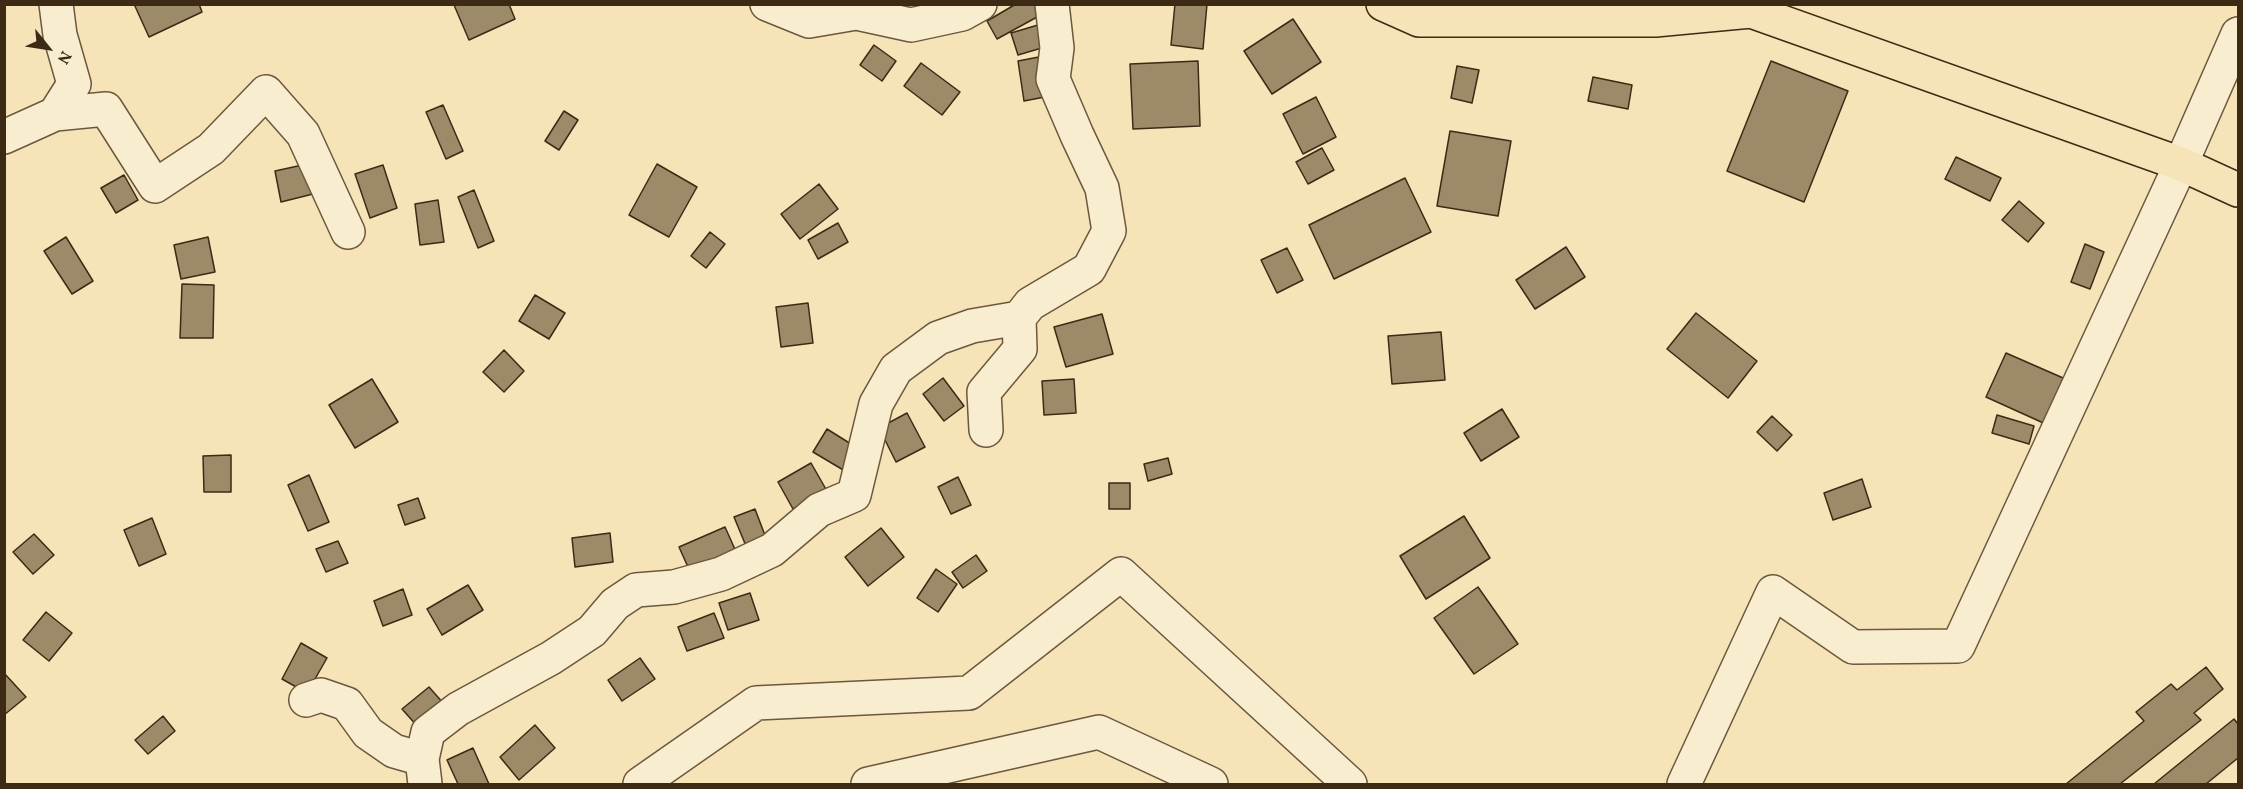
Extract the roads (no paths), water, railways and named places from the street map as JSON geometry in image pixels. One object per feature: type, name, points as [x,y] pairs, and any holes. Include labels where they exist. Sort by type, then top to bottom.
[{"type":"main road","points":[[1383,4],[1419,20],[1655,20],[1750,11],[2181,164],[2238,190]]},
{"type":"street","points":[[56,4],[60,35],[74,84],[56,114]]},
{"type":"street","points":[[767,4],[809,21],[856,13],[911,26],[962,14],[980,4]]},
{"type":"street","points":[[986,430],[984,392],[1020,349],[1019,318],[1030,304],[1089,269],[1109,231],[1102,188],[1053,79],[1057,48],[1052,4]]},
{"type":"street","points":[[1684,784],[1773,592],[1853,647],[1958,646],[2181,164],[2238,34]]},
{"type":"street","points":[[4,137],[56,114],[106,109],[155,186],[211,149],[266,92],[303,134],[348,232]]},
{"type":"street","points":[[306,700],[321,695],[347,705],[368,733],[424,772],[428,732],[458,710],[551,658],[592,631],[615,604],[636,590],[674,587],[721,574],[772,550],[819,510],[854,495],[876,404],[896,369],[938,338],[972,326],[1019,318]]},
{"type":"street","points":[[640,784],[756,703],[969,693],[1121,574],[1350,784]]},
{"type":"street","points":[[868,784],[1099,732],[1211,784]]}]
